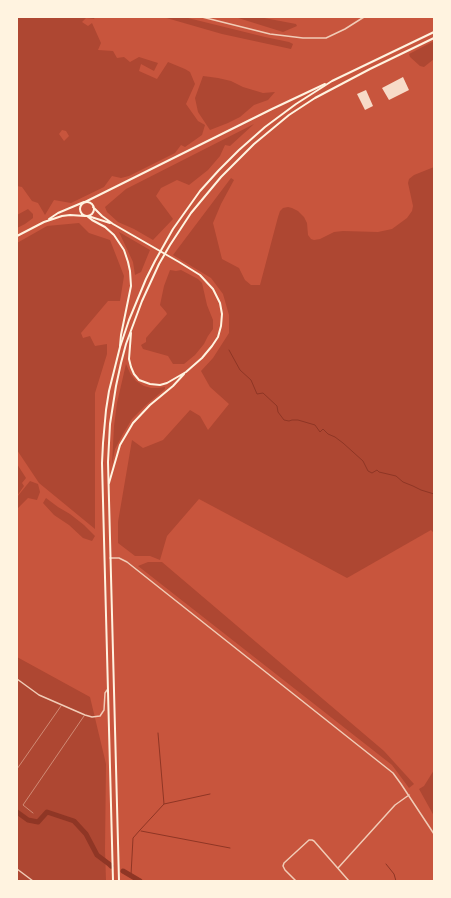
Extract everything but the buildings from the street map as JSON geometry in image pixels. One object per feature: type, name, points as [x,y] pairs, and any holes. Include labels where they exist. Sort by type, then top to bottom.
[{"type":"main road","points":[[17,236],[58,213],[84,202],[265,112],[434,32]]},
{"type":"main road","points":[[119,881],[108,462],[113,406],[121,363],[130,333],[142,301],[159,264],[170,245],[201,200],[221,176],[242,155],[289,115],[315,98],[434,38]]},
{"type":"main road","points":[[113,881],[102,463],[106,410],[114,367],[138,296],[155,261],[165,243],[200,191],[233,156],[261,131],[296,104],[332,81]]},
{"type":"main road","points":[[84,202],[89,202],[112,224],[193,270],[205,280],[216,293],[222,314],[218,337],[208,352],[173,386],[150,405],[133,423],[120,445],[108,486]]},
{"type":"main road","points":[[84,202],[81,208],[82,213],[104,227],[114,236],[121,245],[130,270],[130,286],[120,347]]},
{"type":"main road","points":[[87,216],[93,212],[93,207]]},
{"type":"main road","points":[[44,222],[65,215],[87,216],[112,224]]},
{"type":"main road","points":[[130,333],[129,363],[134,374],[139,380],[150,384],[160,385],[167,383],[186,372]]},
{"type":"street","points":[[202,17],[270,34],[303,38],[326,38],[345,29],[364,17]]},
{"type":"street","points":[[110,558],[119,558],[133,566],[393,773],[434,834]]},
{"type":"street","points":[[17,679],[39,695],[92,717],[100,716],[104,710],[105,694],[108,690]]},
{"type":"street","points":[[338,868],[395,805],[409,795]]},
{"type":"street","points":[[296,881],[283,866],[284,863],[309,840],[314,841],[349,881]]},
{"type":"street","points":[[17,869],[34,881]]},
{"type":"lane","points":[[17,769],[61,705]]},
{"type":"lane","points":[[34,813],[23,805],[85,715]]},
{"type":"shaded area","points":[[17,17],[95,17],[94,19],[86,18],[82,22],[88,26],[92,23],[101,43],[98,50],[113,51],[117,58],[124,57],[130,62],[139,57],[158,63],[154,71],[141,64],[139,71],[157,79],[168,62],[190,72],[195,84],[186,104],[198,121],[205,125],[202,135],[185,147],[181,145],[175,153],[129,176],[121,178],[112,176],[104,187],[71,203],[54,200],[45,215],[38,203],[32,201],[22,187],[17,186]],"holes":[[[62,130],[66,131],[69,136],[64,141],[59,134]]]},
{"type":"shaded area","points":[[163,17],[184,17],[293,44],[291,49],[222,34]]},
{"type":"shaded area","points":[[235,17],[259,17],[296,24],[297,26],[283,32]]},
{"type":"shaded area","points":[[434,41],[434,59],[424,67],[420,66],[410,57],[409,54]]},
{"type":"shaded area","points":[[203,76],[231,81],[243,87],[263,93],[275,92],[268,100],[254,105],[240,117],[210,130],[198,112],[195,98]]},
{"type":"shaded area","points":[[254,124],[230,146],[225,145],[220,156],[208,170],[189,185],[177,180],[161,188],[156,196],[173,219],[153,240],[118,222],[107,212],[105,207],[126,189]]},
{"type":"shaded area","points":[[434,167],[434,533],[431,530],[347,578],[199,499],[167,536],[160,560],[150,556],[135,556],[118,543],[118,522],[132,440],[143,448],[163,440],[190,410],[200,416],[208,430],[229,404],[210,387],[201,371],[213,358],[229,333],[229,315],[223,294],[211,278],[173,255],[231,178],[234,180],[213,223],[222,259],[239,268],[245,280],[251,285],[260,285],[278,217],[283,208],[292,208],[304,217],[307,223],[308,235],[314,240],[320,239],[334,232],[378,232],[392,229],[407,218],[412,211],[413,206],[408,183],[409,179],[414,175]]},
{"type":"shaded area","points":[[28,209],[33,214],[33,218],[17,228],[17,215]]},
{"type":"shaded area","points":[[79,223],[89,233],[110,240],[124,276],[120,301],[108,301],[81,333],[83,338],[90,336],[95,346],[107,344],[107,354],[95,393],[95,529],[39,483],[17,450],[17,243],[47,226]]},
{"type":"shaded area","points":[[119,232],[150,250],[141,272],[135,275],[133,262]]},
{"type":"shaded area","points":[[170,270],[181,270],[198,279],[202,283],[207,305],[213,320],[213,329],[204,344],[195,355],[184,364],[173,364],[168,356],[143,349],[141,345],[146,342],[146,338],[167,314],[160,305],[164,286]]},
{"type":"shaded area","points":[[126,364],[136,381],[151,388],[165,387],[165,389],[132,419],[115,449],[112,465],[117,403]]},
{"type":"shaded area","points":[[17,464],[26,478],[22,483],[24,486],[17,496]]},
{"type":"shaded area","points":[[30,481],[38,484],[40,492],[37,500],[28,498],[17,509],[17,497]]},
{"type":"shaded area","points":[[46,498],[84,525],[95,536],[92,541],[83,538],[69,525],[54,515],[43,503]]},
{"type":"shaded area","points":[[148,562],[162,562],[384,751],[414,784],[409,788],[392,765],[138,566]]},
{"type":"shaded area","points":[[17,657],[90,697],[106,764],[106,881],[17,881]]},
{"type":"shaded area","points":[[434,770],[434,816],[419,789],[424,786]]},
{"type":"waterway","points":[[229,350],[240,370],[251,380],[257,394],[263,393],[277,406],[278,412],[284,420],[298,420],[315,425],[320,432],[323,429],[328,434],[343,443],[363,461],[368,471],[372,473],[377,470],[379,472],[396,476],[403,482],[434,494]]},
{"type":"waterway","points":[[131,875],[133,838],[164,804],[158,733]]},
{"type":"waterway","points":[[164,804],[210,794]]},
{"type":"waterway","points":[[17,812],[28,820],[38,822],[47,812],[74,821],[86,834],[97,855],[111,866]]},
{"type":"waterway","points":[[141,831],[230,848]]},
{"type":"waterway","points":[[386,864],[394,874],[396,881]]},
{"type":"waterway","points":[[123,871],[140,881]]}]
